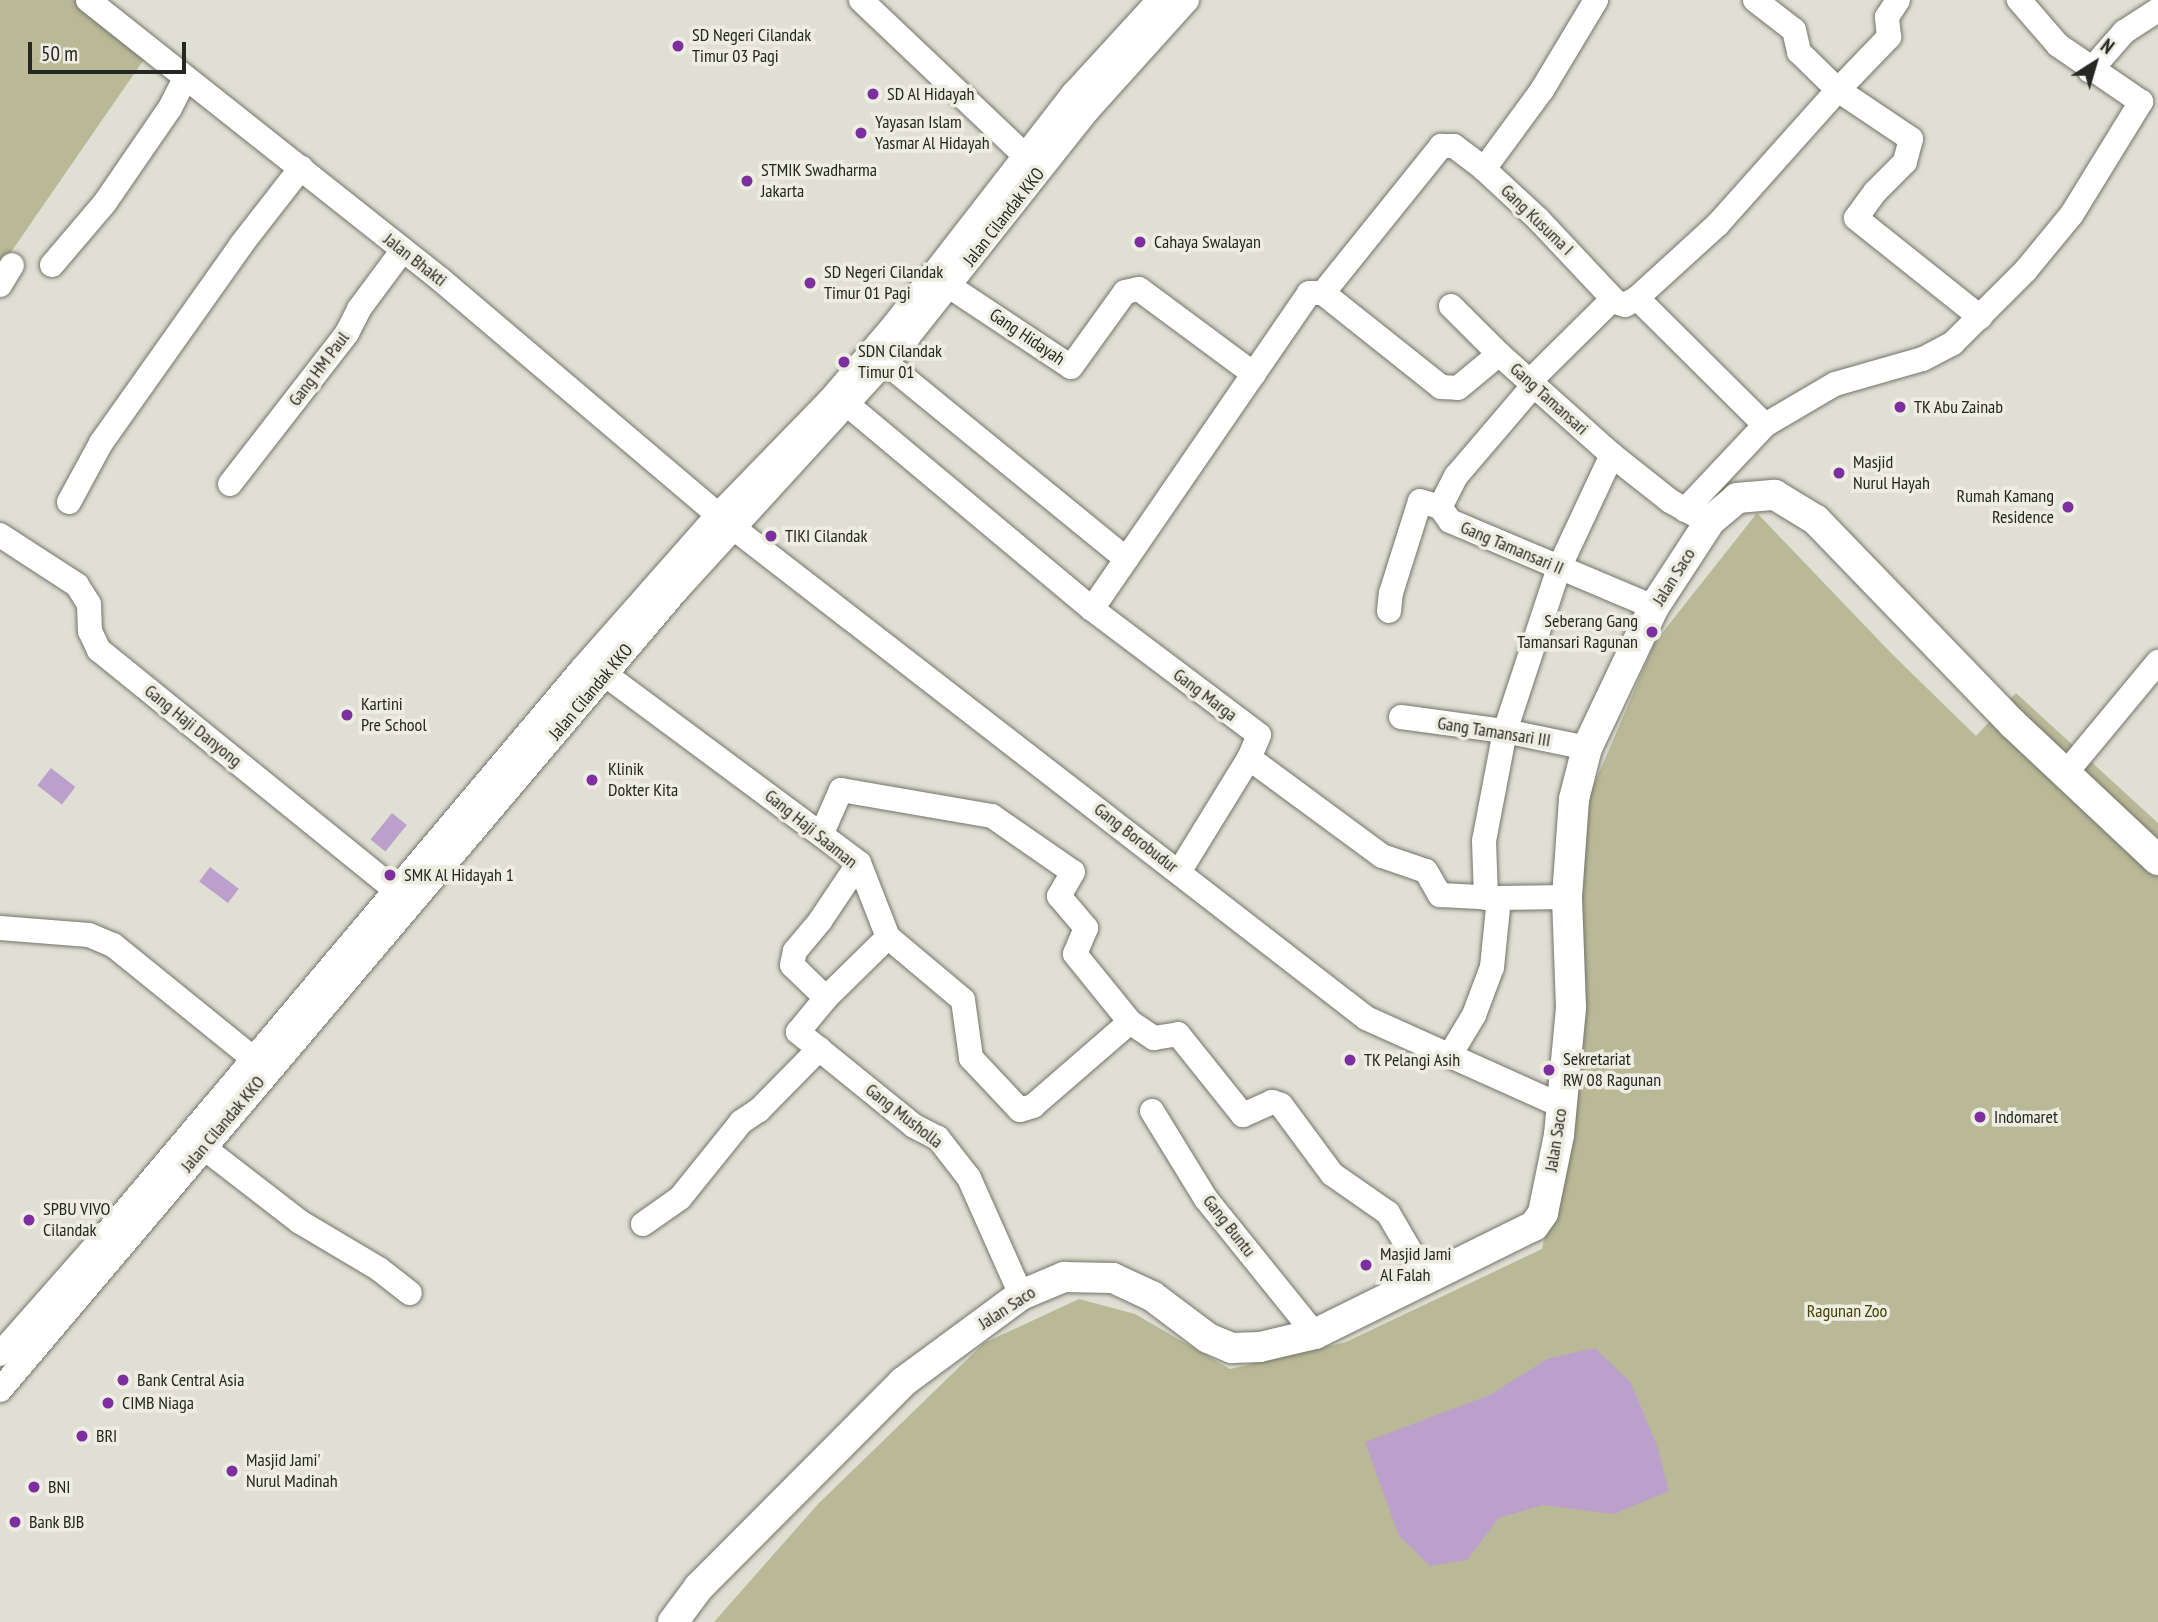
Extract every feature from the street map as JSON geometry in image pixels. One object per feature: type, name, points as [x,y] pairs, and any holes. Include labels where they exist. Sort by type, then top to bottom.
[{"type":"main road","name":"Jalan Saco","points":[[673,1622],[699,1587],[903,1382],[1021,1294],[1064,1277],[1113,1278],[1152,1296],[1209,1338],[1232,1348],[1260,1347],[1315,1334],[1534,1226],[1543,1213],[1562,1106],[1571,1007],[1567,897],[1574,799],[1587,748],[1698,515],[1737,498],[1775,495],[1816,520],[1950,660],[2065,774],[2158,860]]},
{"type":"street","name":"Jalan Bhakti","points":[[88,0],[301,168],[726,522]]},
{"type":"street","points":[[861,0],[1033,163]]},
{"type":"street","name":"Jalan Cilandak KKO","points":[[404,897],[582,669],[726,522],[848,405],[886,363],[949,286],[1033,163],[1073,94],[1159,0]]},
{"type":"street","name":"Jalan Cilandak KKO","points":[[0,1354],[260,1064],[404,897],[606,675],[677,590],[726,522],[1033,163],[1187,0]]},
{"type":"street","points":[[1484,169],[1542,90],[1596,0]]},
{"type":"street","points":[[1755,0],[1794,30],[1799,52],[1838,90],[1911,139],[1905,162],[1875,192],[1856,218],[1980,317]]},
{"type":"street","points":[[1389,611],[1391,593],[1420,500],[1440,507],[1456,476],[1531,384],[1718,224],[1889,37],[1887,17],[1898,0]]},
{"type":"street","points":[[1698,515],[1737,451],[1765,425],[1835,384],[1923,359],[1953,344],[2026,270],[2072,214],[2141,102],[2091,71],[2058,45],[2019,0]]},
{"type":"street","points":[[2091,71],[2124,32],[2158,10]]},
{"type":"street","points":[[52,265],[104,204],[170,108],[185,78]]},
{"type":"street","name":"Gang Kusuma I","points":[[1324,293],[1441,146],[1454,146],[1484,169],[1625,301],[1765,425]]},
{"type":"street","points":[[69,502],[101,443],[241,245],[301,168]]},
{"type":"street","name":"Gang HM Paul","points":[[230,484],[347,333],[359,309],[402,251]]},
{"type":"street","name":"Gang Hidayah","points":[[949,286],[1071,367],[1125,292],[1139,289],[1254,374]]},
{"type":"street","points":[[1092,609],[1309,293],[1324,293]]},
{"type":"street","name":"Gang Tamansari","points":[[1324,293],[1441,387],[1458,388],[1499,354],[1612,454],[1698,515]]},
{"type":"street","points":[[1451,306],[1499,354]]},
{"type":"street","points":[[886,363],[1126,559]]},
{"type":"street","name":"Gang Marga","points":[[848,405],[1092,609],[1259,735],[1249,758]]},
{"type":"street","points":[[1450,1055],[1465,1034],[1492,967],[1492,898],[1484,841],[1505,731],[1559,568],[1612,454]]},
{"type":"street","name":"Gang Tamansari II","points":[[1440,507],[1450,521],[1654,607]]},
{"type":"street","name":"Gang Borobudur","points":[[726,522],[1366,1018],[1562,1106]]},
{"type":"street","name":"Gang Haji Danyong","points":[[0,535],[77,584],[89,604],[90,631],[99,650],[404,897]]},
{"type":"street","points":[[2065,774],[2158,662]]},
{"type":"street","name":"Gang Haji Saaman","points":[[606,675],[822,832],[859,863],[888,937],[963,1000],[971,1058],[1020,1110],[1033,1106],[1130,1022]]},
{"type":"street","name":"Gang Tamansari III","points":[[1401,717],[1505,731],[1587,748]]},
{"type":"street","points":[[1179,872],[1249,758],[1382,856],[1426,870],[1440,895],[1492,898],[1567,897]]},
{"type":"street","points":[[822,832],[841,790],[992,816],[1073,872],[1059,896],[1086,928],[1075,954],[1130,1022],[1154,1038],[1178,1034],[1242,1115],[1272,1102],[1281,1105],[1332,1174],[1388,1213],[1427,1280]]},
{"type":"street","points":[[859,863],[820,921],[795,951],[792,965],[826,998],[888,937]]},
{"type":"street","points":[[0,929],[89,935],[113,946],[260,1064]]},
{"type":"street","name":"Gang Musholla","points":[[826,998],[798,1032],[915,1126],[938,1138],[969,1178],[1021,1294]]},
{"type":"street","points":[[643,1224],[680,1198],[740,1122],[760,1110],[819,1049]]},
{"type":"street","name":"Jalan Cilandak KKO","points":[[0,1390],[203,1147],[260,1064]]},
{"type":"street","name":"Gang Buntu","points":[[1152,1111],[1206,1199],[1315,1334]]},
{"type":"street","points":[[203,1147],[300,1222],[355,1253],[410,1293]]},
{"type":"green space","points":[[0,0],[104,0],[156,42],[0,268]]},
{"type":"green space","name":"Ragunan Zoo","points":[[1757,513],[1892,654],[1976,736],[2016,693],[2158,823],[2158,1622],[714,1622],[818,1504],[984,1343],[1079,1299],[1135,1314],[1230,1369],[1346,1342],[1542,1249],[1571,1118],[1576,962],[1590,794],[1655,642]]},
{"type":"shaded area","points":[[51,768],[75,787],[62,804],[37,785]]},
{"type":"shaded area","points":[[392,813],[407,825],[385,851],[371,839]]},
{"type":"shaded area","points":[[210,867],[239,889],[228,903],[199,881]]},
{"type":"shaded area","points":[[1595,1348],[1631,1383],[1657,1446],[1669,1491],[1614,1514],[1543,1505],[1499,1518],[1467,1560],[1430,1566],[1399,1536],[1365,1442],[1490,1395],[1547,1359]]},
{"type":"place","name":"SD Negeri Cilandak Timur 03 Pagi","points":[[678,46]]},
{"type":"place","name":"SD Al Hidayah","points":[[873,94]]},
{"type":"place","name":"Yayasan Islam Yasmar Al Hidayah","points":[[861,133]]},
{"type":"place","name":"STMIK Swadharma Jakarta","points":[[747,181]]},
{"type":"place","name":"Cahaya Swalayan","points":[[1140,242]]},
{"type":"place","name":"SD Negeri Cilandak Timur 01 Pagi","points":[[810,283]]},
{"type":"place","name":"SDN Cilandak Timur 01","points":[[844,362]]},
{"type":"place","name":"TK Abu Zainab","points":[[1900,407]]},
{"type":"place","name":"Masjid Nurul Hayah","points":[[1839,473]]},
{"type":"place","name":"Rumah Kamang Residence","points":[[2068,507]]},
{"type":"place","name":"TIKI Cilandak","points":[[771,536]]},
{"type":"place","name":"Seberang Gang Tamansari Ragunan","points":[[1652,632]]},
{"type":"place","name":"Kartini Pre School","points":[[347,715]]},
{"type":"place","name":"Klinik Dokter Kita","points":[[592,780]]},
{"type":"place","name":"SMK Al Hidayah 1","points":[[390,875]]},
{"type":"place","name":"TK Pelangi Asih","points":[[1350,1060]]},
{"type":"place","name":"Sekretariat RW 08 Ragunan","points":[[1549,1070]]},
{"type":"place","name":"Indomaret","points":[[1980,1117]]},
{"type":"place","name":"SPBU VIVO Cilandak","points":[[29,1220]]},
{"type":"place","name":"Masjid Jami Al Falah","points":[[1366,1265]]},
{"type":"place","name":"Bank Central Asia","points":[[123,1380]]},
{"type":"place","name":"CIMB Niaga","points":[[108,1403]]},
{"type":"place","name":"BRI","points":[[82,1436]]},
{"type":"place","name":"Masjid Jami' Nurul Madinah","points":[[232,1471]]},
{"type":"place","name":"BNI","points":[[34,1487]]},
{"type":"place","name":"Bank BJB","points":[[15,1522]]}]
